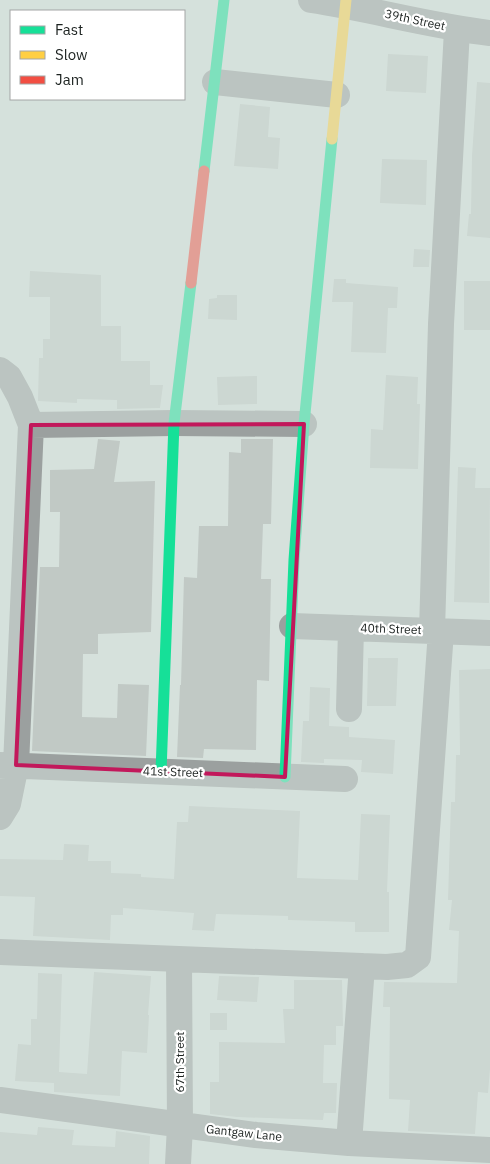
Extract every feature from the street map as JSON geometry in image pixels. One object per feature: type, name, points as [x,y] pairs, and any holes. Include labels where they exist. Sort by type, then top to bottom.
[{"type":"street","points":[[161,772],[174,423],[224,0]]},
{"type":"street","name":"39th Street","points":[[311,0],[345,3],[457,30],[490,33]]},
{"type":"street","points":[[285,776],[294,560],[304,424],[345,3]]},
{"type":"street","points":[[0,952],[387,967],[407,965],[418,957],[437,631],[441,324],[457,30]]},
{"type":"street","points":[[215,82],[336,95]]},
{"type":"street","points":[[0,370],[9,377],[20,397],[31,425],[8,765],[8,804],[0,817]]},
{"type":"street","points":[[31,425],[304,424]]},
{"type":"street","name":"40th Street","points":[[292,626],[490,633]]},
{"type":"street","points":[[350,709],[351,628]]},
{"type":"street","name":"41st Street","points":[[8,765],[345,779]]},
{"type":"street","name":"67th Street","points":[[178,1164],[180,1126],[179,960]]},
{"type":"street","points":[[349,1143],[362,966]]},
{"type":"street","name":"Gantgaw Lane","points":[[0,1100],[180,1126],[349,1143],[490,1150]]},
{"type":"highlighted area","points":[[304,424],[285,777],[16,765],[31,425]]},
{"type":"building","points":[[388,54],[428,56],[426,93],[386,91]]},
{"type":"building","points":[[477,82],[490,83],[490,238],[467,236],[469,214],[471,214],[472,156]]},
{"type":"building","points":[[240,104],[270,107],[268,137],[280,138],[278,169],[234,166]]},
{"type":"building","points":[[382,159],[427,160],[426,205],[380,203]]},
{"type":"building","points":[[414,249],[430,250],[429,267],[413,267]]},
{"type":"building","points":[[30,271],[101,275],[101,326],[121,326],[121,361],[150,361],[150,385],[163,385],[160,408],[117,409],[117,400],[77,399],[77,403],[38,401],[39,358],[43,358],[43,339],[50,339],[50,297],[29,297]]},
{"type":"building","points":[[334,279],[346,279],[346,283],[398,287],[397,308],[388,308],[386,353],[351,352],[353,302],[332,302]]},
{"type":"building","points":[[464,281],[490,281],[490,330],[464,330]]},
{"type":"building","points":[[217,295],[237,295],[237,320],[208,319],[209,299],[217,298]]},
{"type":"building","points":[[386,375],[418,377],[417,404],[420,404],[418,469],[370,468],[371,429],[383,430]]},
{"type":"building","points":[[257,376],[257,404],[218,405],[217,377]]},
{"type":"building","points":[[98,439],[120,441],[114,482],[155,481],[151,632],[98,634],[98,654],[83,654],[82,717],[117,718],[118,684],[149,685],[146,756],[32,751],[40,567],[59,567],[60,512],[50,512],[50,470],[94,469]]},
{"type":"building","points":[[241,439],[273,439],[271,524],[263,524],[261,579],[271,579],[269,681],[257,680],[256,750],[204,749],[203,758],[177,757],[184,577],[197,578],[199,526],[228,526],[229,452],[241,453]]},
{"type":"building","points":[[458,467],[476,468],[475,488],[490,488],[489,603],[454,602]]},
{"type":"building","points":[[368,658],[398,658],[396,706],[367,706]]},
{"type":"building","points":[[490,669],[490,1069],[488,1093],[478,1092],[475,1134],[408,1131],[410,1100],[389,1099],[390,1007],[383,1007],[384,982],[457,983],[459,931],[449,930],[452,900],[448,900],[451,802],[455,802],[456,755],[460,755],[459,670]]},
{"type":"building","points":[[310,687],[330,688],[329,726],[349,727],[349,737],[395,740],[393,774],[361,772],[362,760],[324,759],[324,763],[301,762],[303,721],[309,721]]},
{"type":"building","points":[[189,806],[300,811],[297,878],[358,880],[361,814],[390,815],[387,892],[389,892],[389,932],[355,932],[355,922],[288,920],[288,916],[216,914],[214,931],[192,930],[194,913],[123,908],[123,915],[111,915],[110,940],[33,936],[35,897],[0,896],[0,859],[63,860],[64,844],[89,845],[88,861],[111,861],[111,873],[141,874],[141,877],[174,879],[177,822],[188,822]]},
{"type":"building","points":[[94,972],[151,976],[147,1053],[122,1051],[120,1096],[54,1092],[54,1083],[15,1081],[18,1044],[31,1045],[31,1019],[37,1019],[38,973],[62,974],[59,1072],[87,1074]]},
{"type":"building","points":[[219,976],[259,977],[257,1002],[217,1000]]},
{"type":"building","points":[[294,980],[342,980],[343,1026],[336,1026],[336,1045],[324,1045],[323,1083],[337,1083],[336,1113],[324,1113],[323,1120],[237,1117],[210,1114],[210,1082],[219,1082],[219,1042],[285,1043],[283,1009],[294,1009]]},
{"type":"building","points":[[210,1013],[227,1013],[227,1030],[210,1030]]},
{"type":"building","points":[[38,1127],[74,1130],[72,1145],[115,1147],[116,1131],[150,1136],[149,1164],[0,1164],[0,1132],[37,1135]]},
{"type":"traffic: fast","points":[[204,171],[224,0]]},
{"type":"traffic: fast","points":[[285,777],[294,560],[304,424],[332,139]]},
{"type":"traffic: fast","points":[[161,772],[174,423],[191,283]]},
{"type":"traffic: slow","points":[[332,139],[346,0]]},
{"type":"traffic: jam","points":[[191,283],[204,171]]}]
